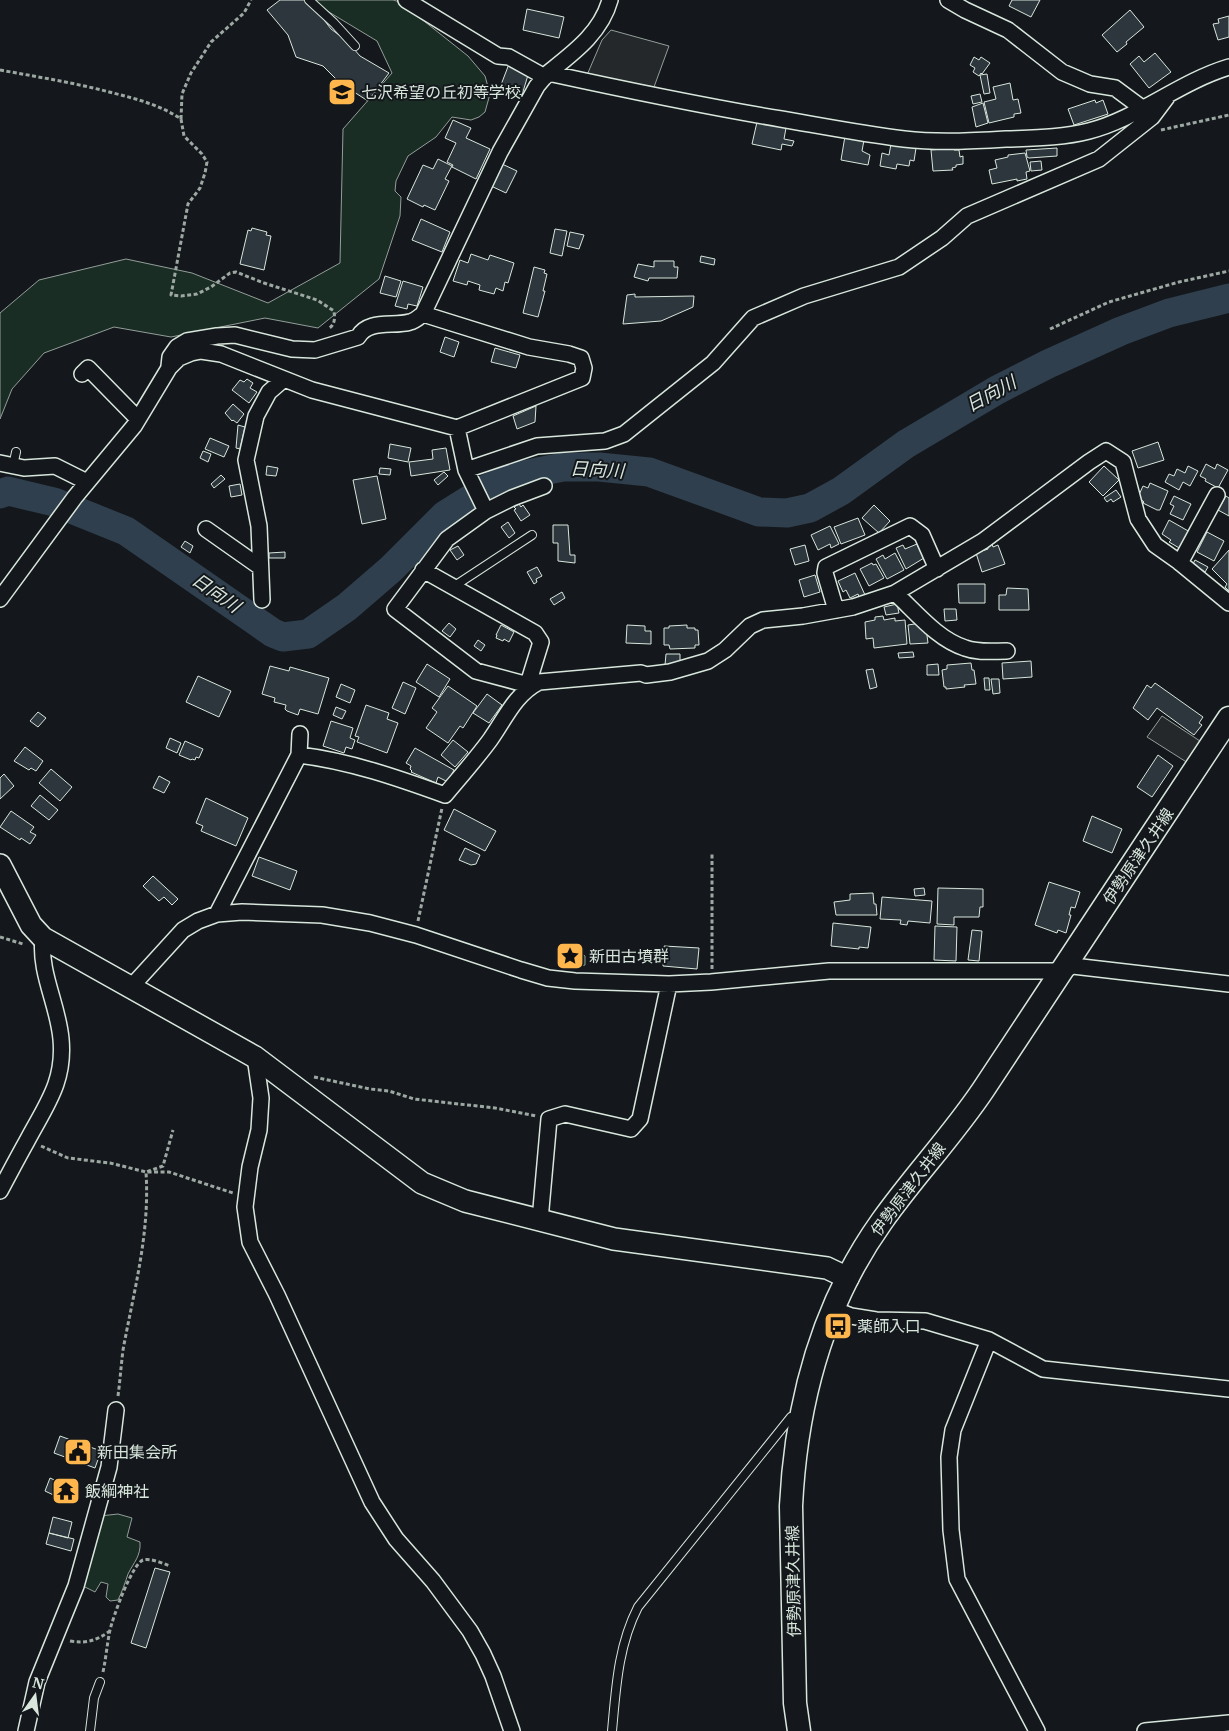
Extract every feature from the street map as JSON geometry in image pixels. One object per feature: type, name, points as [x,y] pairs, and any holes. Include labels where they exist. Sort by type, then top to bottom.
[{"type":"main road","name":"伊勢原津久井線","points":[[799,1731],[796,1703],[791,1506],[793,1474],[800,1416],[814,1360],[833,1309],[848,1278],[882,1222],[972,1106],[1229,718]]},
{"type":"street","points":[[406,0],[498,56],[509,57],[546,75],[708,107],[906,139],[959,142],[1065,136],[1104,127],[1170,93],[1216,71],[1229,67]]},
{"type":"street","points":[[169,368],[170,357],[177,347],[187,341],[235,335],[292,349],[315,350],[358,337],[360,333],[378,324],[396,325],[412,322],[423,314],[500,152],[537,86],[546,75],[581,46],[597,28],[607,13],[610,0]]},
{"type":"street","points":[[948,0],[1014,33],[1062,72],[1090,84],[1115,88],[1142,108]]},
{"type":"street","points":[[468,473],[537,446],[605,441],[624,434],[713,362],[754,318],[804,296],[899,267],[942,238],[967,216],[1099,159],[1152,118],[1170,93]]},
{"type":"street","points":[[0,599],[75,497],[138,419],[169,368],[179,358],[190,353],[210,351],[221,354],[312,390],[458,428],[582,378],[584,368],[581,358],[569,354],[529,348],[423,314]]},
{"type":"street","points":[[82,374],[88,368],[138,419]]},
{"type":"street","points":[[262,600],[259,526],[246,460],[256,416],[269,392],[284,379]]},
{"type":"street","points":[[458,428],[468,473],[484,508]]},
{"type":"street","points":[[299,755],[389,775],[445,795],[489,741],[522,693],[530,685],[539,682],[641,673],[646,675],[683,670],[708,661],[725,650],[750,626],[763,620],[803,616],[853,607],[895,593],[983,541],[1106,451],[1123,462],[1138,519],[1155,545],[1229,603]]},
{"type":"street","points":[[9,460],[24,468],[55,466],[87,482]]},
{"type":"street","points":[[530,685],[476,671],[395,609],[446,539],[484,508],[544,486]]},
{"type":"street","points":[[1180,563],[1208,501]]},
{"type":"street","points":[[836,610],[825,573],[826,567],[910,526],[922,535],[936,568]]},
{"type":"street","points":[[206,529],[260,568]]},
{"type":"street","points":[[423,570],[535,633],[541,642],[530,685]]},
{"type":"street","points":[[895,593],[950,642],[978,651],[1007,651]]},
{"type":"street","points":[[218,914],[299,755],[300,734]]},
{"type":"street","points":[[0,865],[32,925],[44,938],[255,1057],[422,1183],[465,1201],[614,1239],[827,1268],[848,1278]]},
{"type":"street","points":[[131,987],[183,930],[198,921],[218,914],[242,912],[322,915],[370,923],[416,935],[548,978],[575,981],[669,984],[829,971],[1061,971],[1073,966],[1229,984]]},
{"type":"street","points":[[0,1191],[54,1094],[62,1064],[61,1037],[45,972],[42,950],[44,938]]},
{"type":"street","points":[[540,1220],[549,1119],[565,1114],[631,1129],[640,1119],[669,984]]},
{"type":"street","points":[[255,1057],[261,1098],[259,1130],[250,1167],[245,1207],[250,1242],[277,1296],[372,1502],[396,1539],[433,1581],[470,1631],[484,1654],[512,1731]]},
{"type":"street","points":[[833,1309],[851,1316],[876,1320],[925,1321],[988,1340],[1043,1368],[1229,1389]]},
{"type":"street","points":[[988,1340],[953,1430],[949,1457],[951,1530],[957,1579],[1037,1731]]},
{"type":"street","points":[[26,1731],[37,1682],[76,1586],[108,1467],[116,1410]]},
{"type":"street","points":[[1144,1731],[1229,1723]]},
{"type":"lane","points":[[308,0],[334,23],[354,46]]},
{"type":"lane","points":[[453,587],[532,535]]},
{"type":"lane","points":[[612,1731],[615,1692],[622,1651],[630,1624],[638,1607],[791,1417],[800,1416]]},
{"type":"lane","points":[[90,1731],[94,1698],[100,1682]]},
{"type":"path","points":[[251,0],[244,14],[211,42],[182,94],[181,119],[184,136],[202,154],[207,162],[200,188],[188,204],[186,211],[171,295],[197,294],[211,287],[230,273],[236,272],[264,284],[317,300],[328,306],[334,311],[334,325],[324,331]]},
{"type":"path","points":[[0,70],[81,84],[134,98],[166,109],[181,119]]},
{"type":"path","points":[[1135,132],[1159,130],[1229,115]]},
{"type":"path","points":[[1050,329],[1110,302],[1179,282],[1229,271]]},
{"type":"path","points":[[416,935],[445,795]]},
{"type":"path","points":[[711,982],[712,853]]},
{"type":"path","points":[[306,1076],[370,1090],[389,1092],[414,1099],[495,1108],[549,1119]]},
{"type":"path","points":[[146,1172],[163,1166],[173,1130]]},
{"type":"path","points":[[27,1140],[68,1158],[110,1163],[146,1172],[169,1172],[246,1197]]},
{"type":"path","points":[[116,1410],[123,1352],[141,1261],[148,1201],[146,1172]]},
{"type":"path","points":[[100,1682],[105,1665],[110,1631],[128,1581],[136,1566],[141,1561],[146,1560],[170,1566]]},
{"type":"path","points":[[55,1637],[77,1642],[88,1642],[98,1639],[110,1631]]},
{"type":"green space","points":[[309,0],[393,0],[400,2],[468,56],[485,76],[490,94],[485,112],[479,117],[471,120],[452,117],[436,137],[408,156],[396,181],[395,191],[401,197],[400,216],[379,279],[318,328],[265,318],[171,337],[114,327],[44,353],[12,389],[0,419],[0,313],[39,280],[126,259],[192,273],[268,303],[340,263],[343,129],[392,73],[377,41]]},
{"type":"green space","points":[[562,951],[579,952],[585,956],[585,965],[572,966],[559,962],[559,956]]},
{"type":"green space","points":[[118,1514],[132,1518],[127,1537],[140,1542],[140,1547],[118,1600],[110,1601],[106,1597],[108,1584],[101,1582],[95,1592],[81,1585],[100,1516]]},
{"type":"shaded area","points":[[611,30],[669,46],[654,87],[587,75],[602,40]]},
{"type":"shaded area","points":[[1162,716],[1203,743],[1188,763],[1147,737]]},
{"type":"building","name":"七沢希望の丘初等学校","points":[[280,0],[304,0],[360,56],[389,73],[368,101],[340,83],[323,66],[296,57],[288,35],[267,10]]},
{"type":"building","points":[[1012,0],[1040,0],[1031,17],[1009,6]]},
{"type":"building","points":[[527,9],[564,17],[559,38],[523,30]]},
{"type":"building","points":[[1130,10],[1144,27],[1117,52],[1102,35]]},
{"type":"building","points":[[1229,16],[1229,37],[1218,40],[1213,24],[1219,23],[1218,19]]},
{"type":"building","points":[[1155,53],[1171,72],[1149,88],[1130,64],[1139,56],[1144,62]]},
{"type":"building","points":[[974,57],[979,60],[981,57],[990,63],[979,76],[973,72],[975,68],[970,65]]},
{"type":"building","points":[[509,64],[522,69],[520,72],[528,75],[522,95],[519,94],[518,97],[499,90]]},
{"type":"building","points":[[987,74],[990,93],[984,94],[980,75]]},
{"type":"building","points":[[1010,83],[1013,100],[1018,99],[1021,113],[1014,114],[1014,117],[989,123],[984,102],[996,99],[993,87]]},
{"type":"building","points":[[980,94],[982,102],[973,104],[971,96]]},
{"type":"building","points":[[1095,100],[1096,103],[1103,100],[1108,114],[1074,125],[1068,109]]},
{"type":"building","points":[[983,103],[988,123],[976,127],[972,107]]},
{"type":"building","points":[[453,120],[471,128],[466,138],[490,149],[476,179],[452,167],[453,165],[447,162],[456,143],[445,138]]},
{"type":"building","points":[[757,122],[786,128],[784,139],[794,141],[792,146],[782,144],[781,150],[752,144]]},
{"type":"building","points":[[845,136],[864,140],[862,151],[870,155],[868,165],[841,160]]},
{"type":"building","points":[[891,144],[916,148],[914,161],[910,160],[909,166],[897,164],[896,169],[880,166],[882,153],[889,155]]},
{"type":"building","points":[[954,148],[954,150],[959,150],[960,157],[963,156],[963,164],[956,165],[956,167],[952,168],[953,170],[933,171],[931,150]]},
{"type":"building","points":[[1057,148],[1057,156],[1027,157],[1026,150]]},
{"type":"building","points":[[1025,153],[1030,171],[1026,172],[1027,179],[992,184],[989,170],[997,168],[995,160],[1008,157],[1008,155]]},
{"type":"building","points":[[438,159],[452,166],[445,179],[449,181],[435,210],[424,205],[423,207],[407,199],[423,165],[433,169]]},
{"type":"building","points":[[1041,161],[1042,170],[1031,171],[1030,162]]},
{"type":"building","points":[[502,164],[517,171],[506,193],[491,186]]},
{"type":"building","points":[[421,219],[450,232],[442,252],[412,240]]},
{"type":"building","points":[[252,228],[267,232],[266,235],[271,236],[264,270],[240,264],[248,230],[251,231]]},
{"type":"building","points":[[555,229],[567,231],[562,256],[550,253]]},
{"type":"building","points":[[570,232],[584,235],[579,249],[567,246]]},
{"type":"building","points":[[471,254],[488,260],[490,255],[514,263],[508,283],[505,282],[503,291],[496,288],[494,294],[479,290],[480,285],[468,281],[467,285],[453,281],[460,260],[468,263]]},
{"type":"building","points":[[701,256],[715,259],[714,265],[700,262]]},
{"type":"building","points":[[654,261],[674,261],[674,267],[678,267],[677,278],[649,278],[648,281],[634,277],[638,264],[654,267]]},
{"type":"building","points":[[534,267],[545,270],[544,273],[547,274],[543,291],[545,291],[538,317],[523,313]]},
{"type":"building","points":[[385,276],[401,281],[396,297],[380,293]]},
{"type":"building","points":[[403,281],[423,287],[417,306],[408,304],[407,309],[395,306]]},
{"type":"building","points":[[635,294],[635,297],[694,296],[693,307],[661,321],[623,324],[627,295]]},
{"type":"building","points":[[445,337],[459,342],[454,357],[440,352]]},
{"type":"building","points":[[495,348],[520,355],[516,368],[491,362]]},
{"type":"building","points":[[247,379],[253,383],[250,388],[257,392],[249,403],[232,390],[240,380],[244,382]]},
{"type":"building","points":[[233,404],[244,414],[237,423],[232,421],[225,413]]},
{"type":"building","points":[[536,406],[535,422],[517,429],[513,416]]},
{"type":"building","points":[[238,425],[245,427],[240,449],[236,448]]},
{"type":"building","points":[[210,438],[229,446],[224,457],[205,449]]},
{"type":"building","points":[[1158,442],[1164,460],[1138,468],[1132,451]]},
{"type":"building","points":[[390,444],[411,448],[408,462],[388,458]]},
{"type":"building","points":[[446,448],[450,470],[411,476],[409,462],[433,459],[432,450]]},
{"type":"building","points":[[203,451],[211,454],[208,462],[200,458]]},
{"type":"building","points":[[1206,464],[1215,469],[1217,464],[1228,470],[1218,488],[1200,476]]},
{"type":"building","points":[[267,466],[278,468],[276,476],[266,475]]},
{"type":"building","points":[[1104,466],[1119,480],[1103,496],[1089,482]]},
{"type":"building","points":[[1188,466],[1198,471],[1190,486],[1183,482],[1179,490],[1165,482],[1169,474],[1174,476],[1177,469],[1185,473]]},
{"type":"building","points":[[380,468],[391,469],[390,475],[379,474]]},
{"type":"building","points":[[444,472],[448,476],[438,485],[434,480]]},
{"type":"building","points":[[221,475],[225,479],[214,488],[211,484]]},
{"type":"building","points":[[377,476],[386,519],[362,524],[353,480]]},
{"type":"building","points":[[1150,483],[1168,491],[1160,510],[1143,503],[1138,497],[1143,486],[1148,488]]},
{"type":"building","points":[[240,484],[242,495],[231,497],[229,486]]},
{"type":"building","points":[[1116,490],[1121,497],[1113,502],[1111,499],[1107,502],[1104,498]]},
{"type":"building","points":[[1174,496],[1191,504],[1183,520],[1170,514],[1174,506],[1170,504]]},
{"type":"building","points":[[1226,496],[1229,498],[1229,516],[1218,510]]},
{"type":"building","points":[[519,504],[521,507],[523,505],[530,515],[521,521],[514,510],[516,509],[514,507]]},
{"type":"building","points":[[874,505],[890,521],[879,533],[862,518]]},
{"type":"building","points":[[858,518],[865,535],[841,544],[834,527]]},
{"type":"building","points":[[1169,520],[1190,532],[1181,549],[1169,542],[1171,540],[1162,534]]},
{"type":"building","points":[[508,522],[515,533],[509,538],[501,527]]},
{"type":"building","points":[[553,525],[568,525],[570,555],[575,555],[575,563],[558,561],[558,543],[553,543]]},
{"type":"building","points":[[830,526],[839,544],[831,548],[830,544],[818,550],[811,535]]},
{"type":"building","points":[[1207,532],[1224,541],[1214,561],[1197,552]]},
{"type":"building","points":[[185,541],[193,546],[190,553],[181,547]]},
{"type":"building","points":[[917,544],[924,558],[906,569],[896,548],[903,545],[905,549]]},
{"type":"building","points":[[992,544],[993,547],[998,545],[1005,564],[982,572],[976,553],[988,549],[987,546]]},
{"type":"building","points":[[805,545],[809,561],[795,565],[790,549]]},
{"type":"building","points":[[458,546],[464,555],[457,560],[450,550]]},
{"type":"building","points":[[1229,550],[1229,591],[1225,587],[1227,584],[1212,569]]},
{"type":"building","points":[[285,552],[285,558],[269,558],[269,553]]},
{"type":"building","points":[[895,553],[904,570],[887,579],[876,559],[883,555],[885,559]]},
{"type":"building","points":[[1195,560],[1208,567],[1205,572],[1202,570],[1200,572],[1192,566]]},
{"type":"building","points":[[872,563],[873,565],[876,564],[884,578],[869,586],[860,569]]},
{"type":"building","points":[[537,567],[542,576],[536,579],[537,582],[534,584],[527,572]]},
{"type":"building","points":[[855,573],[865,595],[859,597],[858,594],[850,598],[846,590],[843,592],[838,581]]},
{"type":"building","points":[[815,575],[820,592],[804,597],[799,580]]},
{"type":"building","points":[[958,584],[985,584],[985,603],[959,603]]},
{"type":"building","points":[[1007,588],[1028,589],[1029,610],[999,610],[999,595],[1006,595]]},
{"type":"building","points":[[562,592],[565,598],[554,605],[550,599]]},
{"type":"building","points":[[897,604],[899,613],[886,615],[884,607]]},
{"type":"building","points":[[944,609],[956,609],[957,620],[945,621]]},
{"type":"building","points":[[883,616],[884,620],[895,618],[895,621],[905,620],[907,644],[874,648],[873,638],[866,639],[865,622],[875,620],[875,617]]},
{"type":"building","points":[[449,623],[456,629],[450,637],[442,631]]},
{"type":"building","points":[[921,623],[926,628],[928,643],[910,644],[908,625]]},
{"type":"building","points":[[501,625],[514,632],[509,642],[496,638]]},
{"type":"building","points":[[627,625],[645,626],[645,631],[651,631],[651,644],[626,643]]},
{"type":"building","points":[[687,625],[687,628],[698,630],[699,645],[695,645],[695,648],[670,649],[669,645],[664,645],[664,628]]},
{"type":"building","points":[[478,640],[485,645],[481,651],[474,646]]},
{"type":"building","points":[[913,652],[914,657],[899,658],[898,653]]},
{"type":"building","points":[[666,654],[680,654],[680,665],[665,665]]},
{"type":"building","points":[[1031,661],[1032,677],[1003,679],[1002,663]]},
{"type":"building","points":[[971,663],[976,684],[946,689],[944,687],[942,670],[947,669],[947,665]]},
{"type":"building","points":[[427,664],[450,679],[439,697],[416,682]]},
{"type":"building","points":[[938,664],[939,675],[927,675],[927,665]]},
{"type":"building","points":[[270,666],[289,671],[290,667],[329,678],[318,714],[300,709],[298,715],[287,711],[285,709],[286,705],[274,702],[275,698],[262,694]]},
{"type":"building","points":[[873,669],[877,687],[870,689],[866,670]]},
{"type":"building","points":[[198,676],[231,691],[219,717],[186,702]]},
{"type":"building","points":[[984,678],[989,678],[990,690],[985,690]]},
{"type":"building","points":[[991,679],[999,679],[1000,693],[993,694]]},
{"type":"building","points":[[403,682],[416,688],[405,714],[392,708]]},
{"type":"building","points":[[1155,683],[1203,717],[1199,723],[1202,725],[1194,735],[1157,708],[1148,720],[1133,708],[1147,685],[1151,688]]},
{"type":"building","points":[[341,684],[355,690],[350,703],[336,697]]},
{"type":"building","points":[[448,686],[477,706],[463,728],[460,726],[448,743],[426,728],[437,712],[432,708]]},
{"type":"building","points":[[487,694],[502,705],[489,723],[473,713]]},
{"type":"building","points":[[366,705],[389,713],[387,719],[398,723],[387,753],[357,742],[359,737],[355,736]]},
{"type":"building","points":[[336,707],[346,711],[342,719],[333,715]]},
{"type":"building","points":[[38,712],[46,718],[38,727],[30,721]]},
{"type":"building","points":[[331,721],[353,728],[350,738],[355,740],[352,749],[346,747],[344,753],[323,746]]},
{"type":"building","points":[[170,738],[181,743],[177,753],[166,748]]},
{"type":"building","points":[[453,740],[468,752],[455,767],[441,755]]},
{"type":"building","points":[[185,741],[203,749],[199,758],[196,757],[195,760],[191,760],[179,755]]},
{"type":"building","points":[[25,747],[43,761],[36,771],[31,768],[29,770],[14,761]]},
{"type":"building","points":[[415,748],[454,770],[448,782],[438,777],[436,783],[411,772],[411,766],[406,763]]},
{"type":"building","points":[[1158,755],[1173,766],[1152,797],[1137,787]]},
{"type":"building","points":[[51,769],[72,787],[60,801],[39,783]]},
{"type":"building","points":[[4,774],[14,786],[0,799],[0,778]]},
{"type":"building","points":[[159,776],[170,782],[164,793],[153,788]]},
{"type":"building","points":[[40,795],[58,810],[49,820],[31,806]]},
{"type":"building","points":[[206,798],[248,818],[236,846],[201,831],[203,826],[196,823]]},
{"type":"building","points":[[454,809],[496,831],[485,851],[444,830]]},
{"type":"building","points":[[11,811],[34,827],[30,832],[36,835],[30,844],[0,827]]},
{"type":"building","points":[[1092,816],[1122,829],[1112,853],[1083,841]]},
{"type":"building","points":[[465,848],[480,855],[476,864],[471,865],[459,860]]},
{"type":"building","points":[[259,857],[297,871],[290,890],[252,876]]},
{"type":"building","points":[[153,876],[178,899],[172,905],[164,897],[159,901],[143,886]]},
{"type":"building","points":[[1049,882],[1080,892],[1075,908],[1071,907],[1069,915],[1071,915],[1066,933],[1058,930],[1057,933],[1035,925]]},
{"type":"building","points":[[924,888],[925,895],[915,896],[914,889]]},
{"type":"building","points":[[938,888],[983,889],[983,907],[980,907],[979,917],[954,917],[954,925],[937,924]]},
{"type":"building","points":[[873,893],[877,915],[836,915],[834,902],[850,900],[850,894]]},
{"type":"building","points":[[882,897],[932,901],[930,923],[908,921],[907,925],[900,924],[901,920],[880,919]]},
{"type":"building","points":[[833,923],[871,927],[868,948],[831,946]]},
{"type":"building","points":[[935,926],[957,927],[956,961],[934,960]]},
{"type":"building","points":[[972,930],[982,931],[979,961],[968,960]]},
{"type":"building","points":[[664,946],[699,948],[697,969],[663,966]]},
{"type":"building","name":"新田集会所","points":[[60,1436],[101,1451],[95,1468],[54,1453]]},
{"type":"building","points":[[50,1478],[68,1486],[62,1499],[45,1491]]},
{"type":"building","points":[[53,1517],[72,1522],[68,1538],[49,1533]]},
{"type":"building","points":[[49,1533],[74,1539],[71,1551],[46,1544]]},
{"type":"building","points":[[155,1568],[170,1572],[146,1648],[131,1643]]},
{"type":"waterway","name":"日向川","points":[[0,494],[8,491],[54,502],[126,531],[273,633],[283,637],[308,634],[347,607],[391,569],[445,515],[488,488],[518,476],[563,467],[599,467],[649,472],[759,512],[787,513],[810,508],[841,491],[906,444],[997,390],[1048,364],[1121,331],[1169,313],[1229,298]]},
{"type":"place","name":"七沢希望の丘初等学校","points":[[342,92]]},
{"type":"place","name":"新田古墳群","points":[[570,956]]},
{"type":"place","name":"薬師入口","points":[[838,1326]]},
{"type":"place","name":"新田集会所","points":[[78,1452]]},
{"type":"place","name":"飯綱神社","points":[[66,1491]]}]
